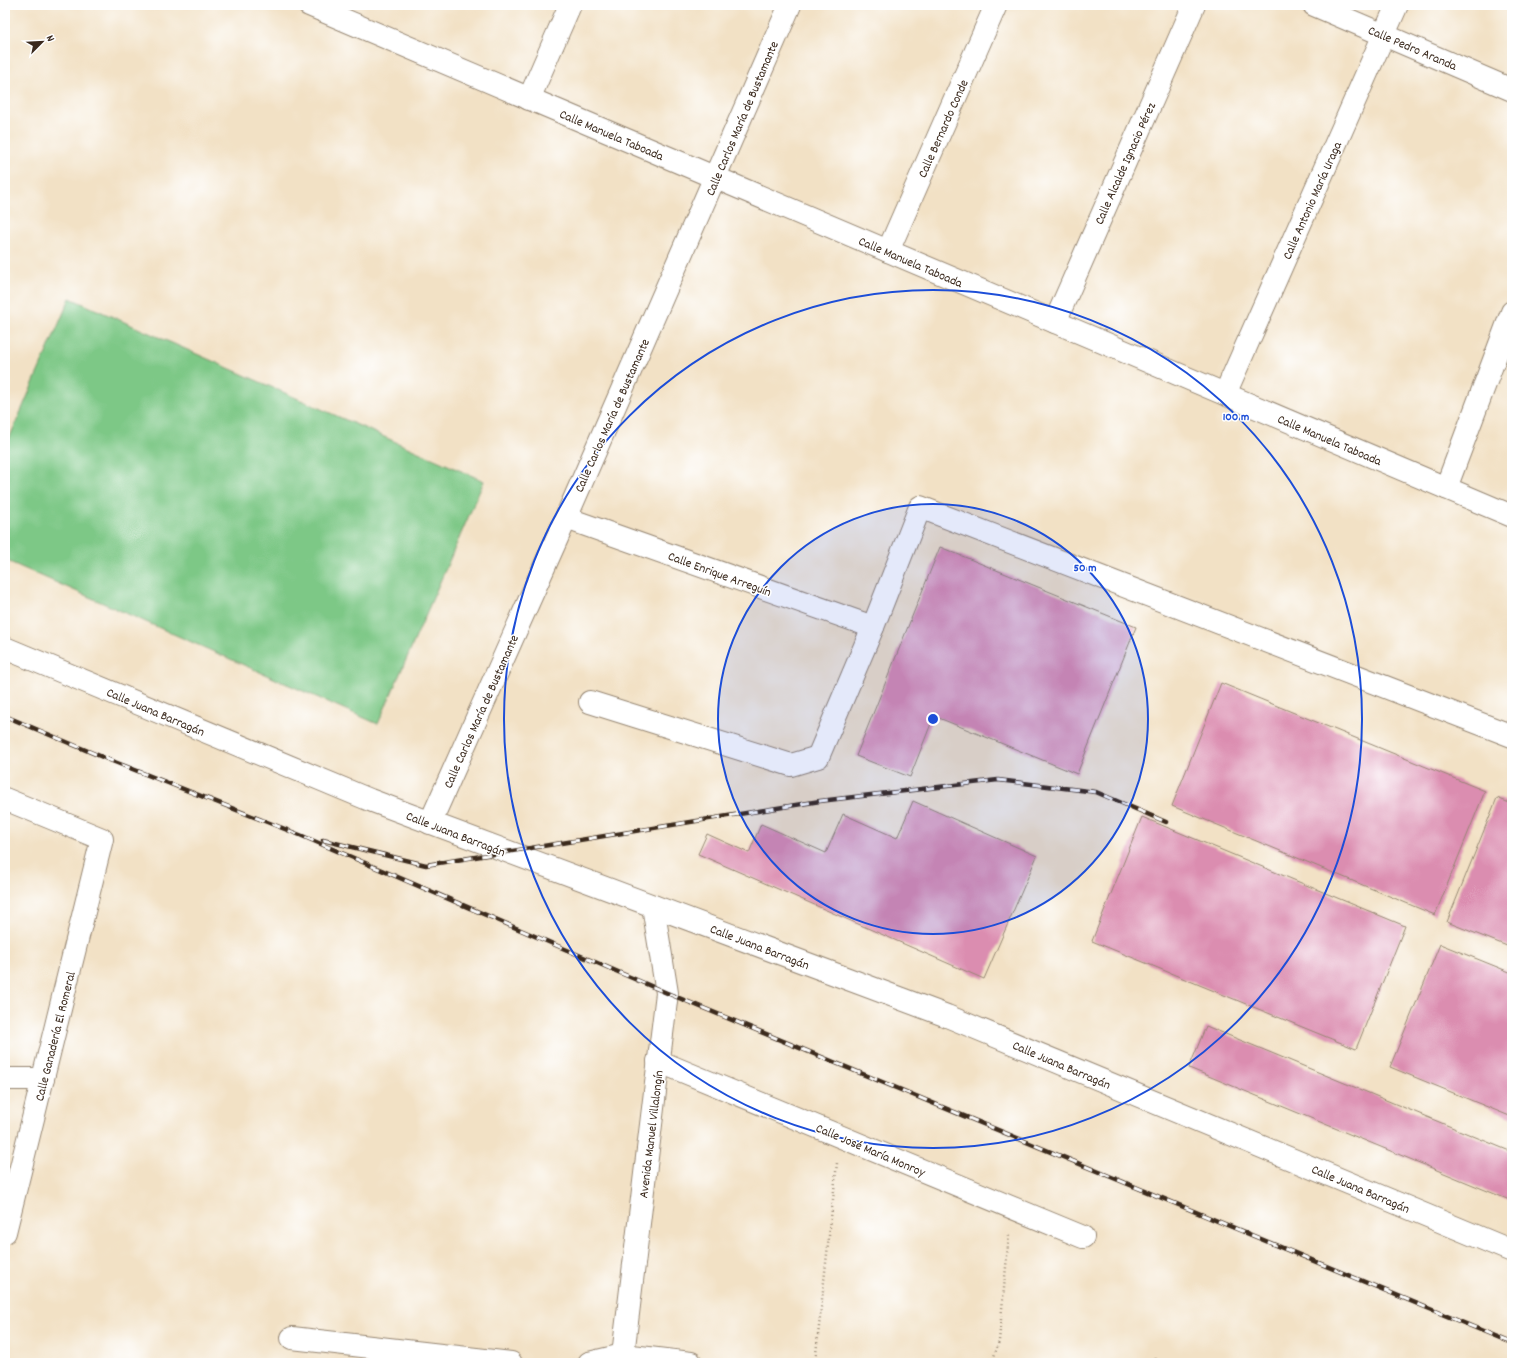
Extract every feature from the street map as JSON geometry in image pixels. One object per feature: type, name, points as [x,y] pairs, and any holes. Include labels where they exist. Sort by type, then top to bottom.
[{"type":"street","name":"Calle Manuela Taboada","points":[[309,5],[355,14],[528,99],[1512,516]]},
{"type":"street","points":[[528,99],[570,5]]},
{"type":"street","name":"Calle Carlos María de Bustamante","points":[[430,823],[566,518],[790,5]]},
{"type":"street","name":"Calle Bernardo Conde","points":[[888,251],[996,5]]},
{"type":"street","name":"Calle Alcalde Ignacio Pérez","points":[[1055,322],[1194,5]]},
{"type":"street","name":"Calle Pedro Aranda","points":[[1314,5],[1512,90]]},
{"type":"street","name":"Calle Antonio María Uraga","points":[[1225,394],[1397,5]]},
{"type":"street","points":[[1446,488],[1512,312]]},
{"type":"street","points":[[590,702],[791,765],[818,757],[873,627],[920,507],[1512,736]]},
{"type":"street","name":"Calle Enrique Arreguín","points":[[566,518],[873,627]]},
{"type":"street","name":"Calle Juana Barragán","points":[[5,648],[363,797],[947,1016],[1512,1251]]},
{"type":"street","name":"Calle Ganadería El Romeral","points":[[5,799],[102,839],[5,1232]]},
{"type":"street","name":"Avenida Manuel Villalongín","points":[[622,1359],[667,993],[654,906]]},
{"type":"street","name":"Calle José María Monroy","points":[[658,1061],[1083,1237]]},
{"type":"street","points":[[5,1079],[43,1080]]},
{"type":"street","points":[[292,1338],[511,1363]]},
{"type":"street","points":[[589,1363],[622,1359],[691,1363]]},
{"type":"path","points":[[815,1363],[840,1136]]},
{"type":"path","points":[[992,1363],[999,1341],[1011,1208]]},
{"type":"path","points":[[1155,1363],[1156,1356]]},
{"type":"green space","points":[[70,298],[484,481],[378,724],[5,560],[5,448]]},
{"type":"building","points":[[940,547],[1136,627],[1077,774],[934,716],[910,777],[856,756]]},
{"type":"building","points":[[1221,683],[1485,791],[1435,915],[1172,806]]},
{"type":"building","points":[[1497,798],[1512,804],[1512,948],[1447,922]]},
{"type":"building","points":[[913,801],[1037,856],[984,979],[698,854],[707,834],[749,853],[761,824],[826,853],[843,814],[897,838]]},
{"type":"building","points":[[1142,817],[1405,926],[1356,1049],[1092,941]]},
{"type":"building","points":[[1440,944],[1512,973],[1512,1117],[1390,1067]]},
{"type":"building","points":[[1206,1026],[1512,1152],[1512,1201],[1189,1068]]},
{"type":"railway","points":[[5,716],[107,759],[300,835],[667,993],[1512,1343]]},
{"type":"railway","points":[[323,840],[426,865],[820,801],[998,780],[1096,792],[1166,822]]}]
